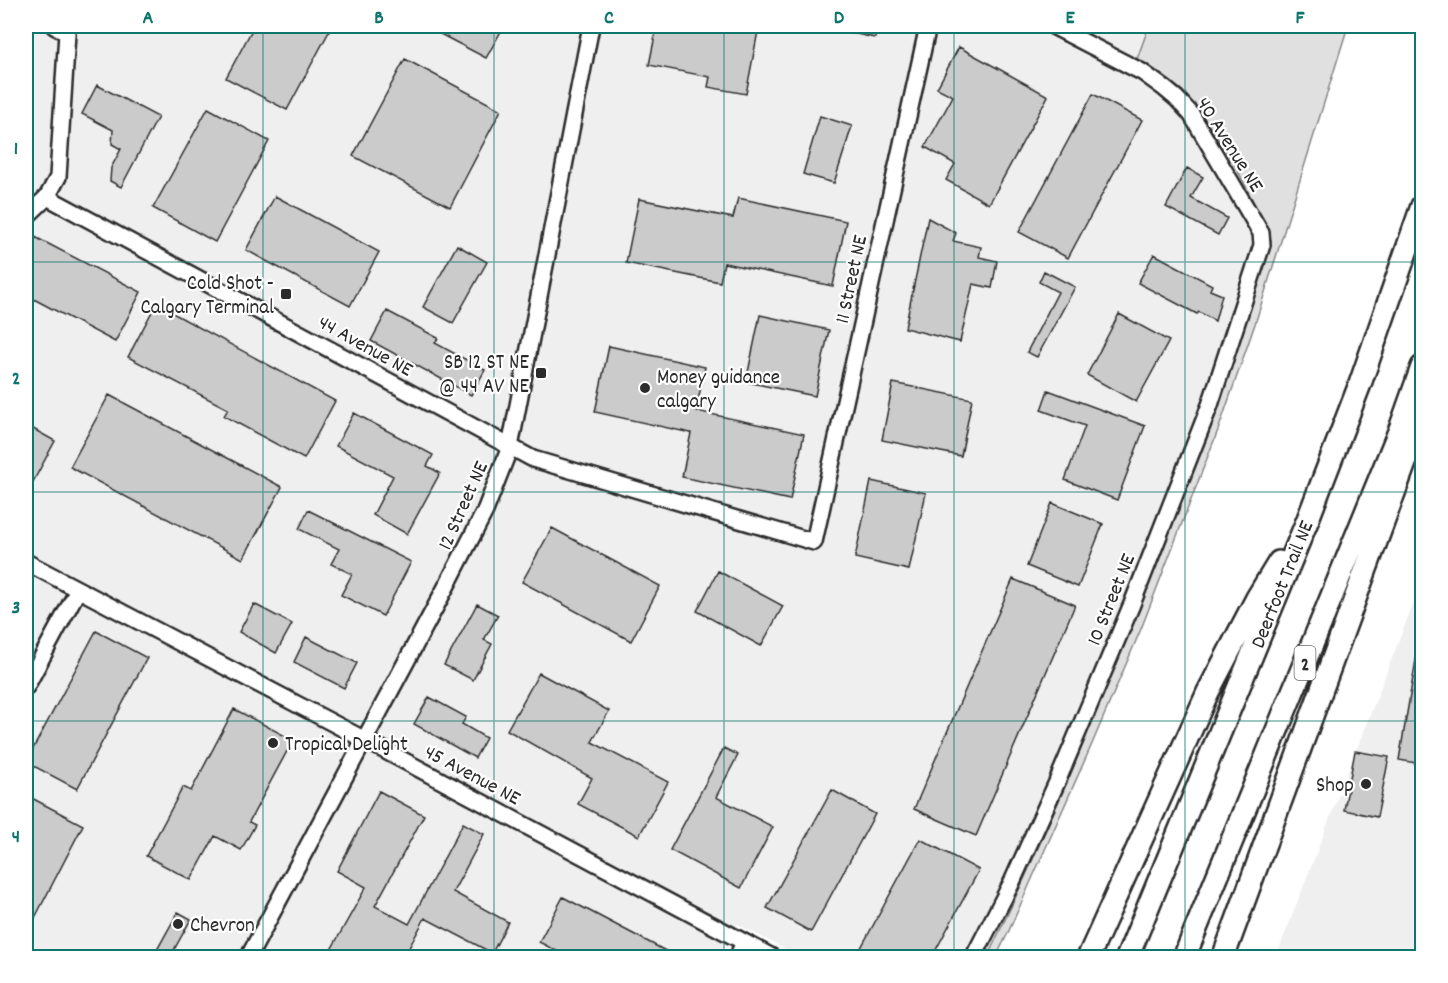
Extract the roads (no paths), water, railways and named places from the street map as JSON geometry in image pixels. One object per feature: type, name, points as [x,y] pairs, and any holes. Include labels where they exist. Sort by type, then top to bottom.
[{"type":"highway","name":"Deerfoot Trail NE","points":[[1127,957],[1308,519],[1360,384],[1422,206]]},
{"type":"highway","name":"2","points":[[1184,957],[1391,451],[1422,367]]},
{"type":"highway","points":[[1224,956],[1416,434],[1422,409]]},
{"type":"highway","points":[[1088,957],[1208,692],[1257,598],[1308,519]]},
{"type":"street","points":[[26,217],[48,197],[58,177],[67,33],[54,26]]},
{"type":"street","name":"12 Street NE","points":[[248,957],[446,587],[485,511],[510,447],[591,26]]},
{"type":"street","name":"11 Street NE","points":[[814,542],[928,26]]},
{"type":"street","name":"40 Avenue NE","points":[[1053,26],[1142,72],[1176,98],[1191,114],[1261,233],[1262,245]]},
{"type":"street","name":"44 Avenue NE","points":[[48,197],[533,459],[814,542]]},
{"type":"street","name":"10 Street NE","points":[[973,957],[1012,882],[1058,782],[1132,603],[1210,405],[1262,245]]},
{"type":"street","name":"45 Avenue NE","points":[[26,562],[774,957]]},
{"type":"street","points":[[26,687],[78,590]]},
{"type":"street","points":[[737,957],[744,942]]},
{"type":"place","name":"Cold Shot - Calgary Terminal","points":[[286,294]]},
{"type":"place","name":"SB 12 ST NE @ 44 AV NE","points":[[541,373]]},
{"type":"place","name":"Money guidance calgary","points":[[645,388]]},
{"type":"place","name":"Tropical Delight","points":[[273,743]]},
{"type":"place","name":"Shop","points":[[1366,784]]},
{"type":"place","name":"Chevron","points":[[178,924]]}]
